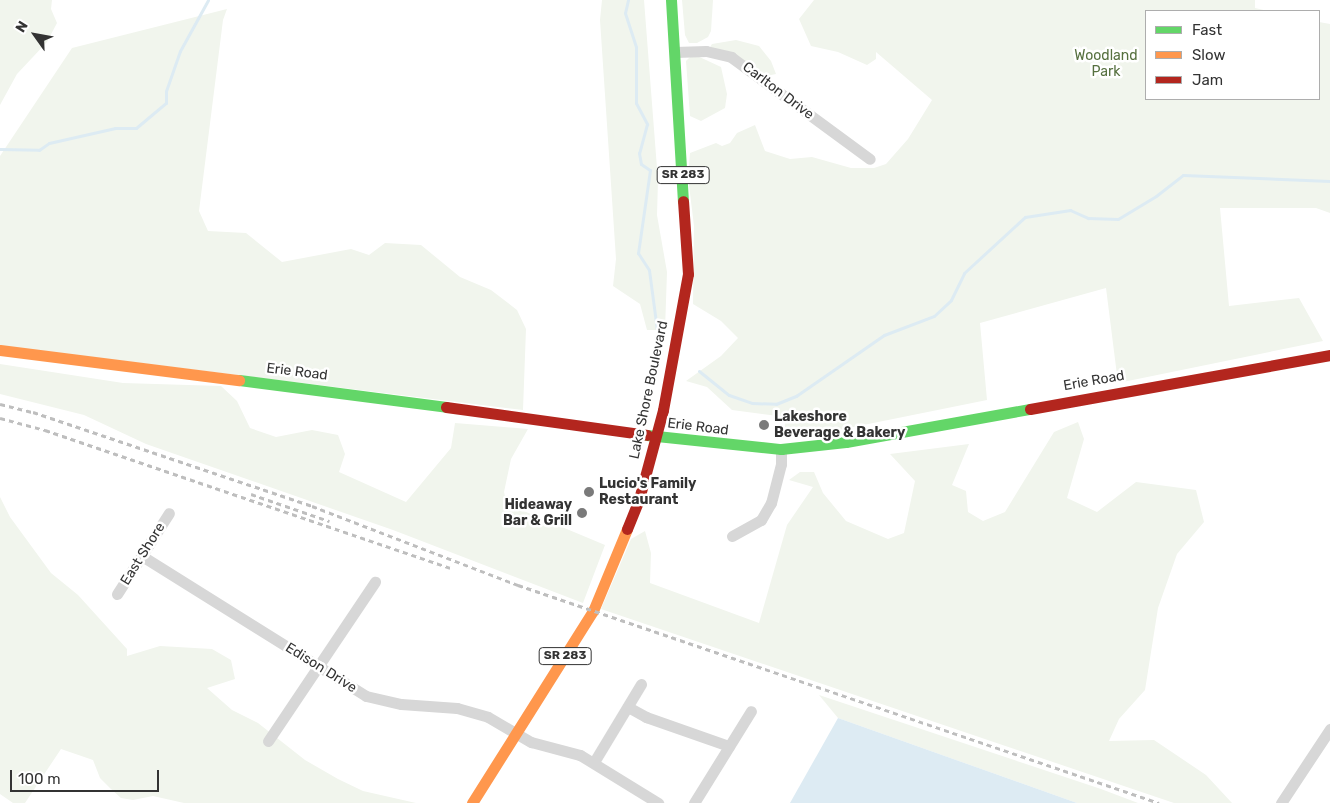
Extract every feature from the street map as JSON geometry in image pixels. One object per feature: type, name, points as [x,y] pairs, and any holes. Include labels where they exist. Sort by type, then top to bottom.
[{"type":"street","name":"Lake Shore Boulevard","points":[[472,803],[594,611],[639,499],[656,437],[688,274],[676,52],[671,0]]},
{"type":"street","name":"Carlton Drive","points":[[676,52],[706,51],[731,57],[870,159]]},
{"type":"street","name":"Erie Road","points":[[0,350],[345,393],[656,437],[781,449],[846,442],[1330,356]]},
{"type":"street","points":[[732,536],[761,520],[771,503],[781,464],[781,449]]},
{"type":"street","name":"East Shore","points":[[117,594],[169,513]]},
{"type":"street","name":"Edison Drive","points":[[142,556],[366,696],[401,704],[456,708],[488,717],[516,734],[548,749],[580,754],[658,803]]},
{"type":"street","points":[[268,741],[375,582]]},
{"type":"street","points":[[594,762],[641,684]]},
{"type":"street","points":[[628,707],[646,717],[729,746]]},
{"type":"street","points":[[694,803],[751,711]]},
{"type":"street","points":[[1281,803],[1330,729]]},
{"type":"green space","points":[[0,0],[52,0],[51,9],[57,23],[47,42],[17,74],[0,105]]},
{"type":"green space","points":[[602,0],[644,0],[658,181],[657,215],[667,272],[665,330],[647,330],[640,304],[613,286],[616,259],[600,20]]},
{"type":"green space","points":[[682,0],[713,0],[711,31],[708,37],[697,43],[689,43],[685,35]]},
{"type":"green space","name":"Woodland Park","points":[[814,0],[1255,0],[1255,8],[1264,10],[1145,10],[1145,100],[1320,100],[1320,22],[1330,24],[1330,213],[1316,208],[1220,208],[1229,306],[1299,298],[1323,341],[1118,383],[1106,288],[980,323],[987,400],[799,438],[783,437],[786,417],[732,410],[707,387],[686,381],[721,356],[738,338],[721,321],[693,304],[694,226],[688,177],[690,153],[716,143],[722,146],[730,143],[737,133],[755,125],[765,151],[790,159],[812,157],[851,168],[874,168],[886,164],[908,139],[932,100],[876,52],[876,59],[867,65],[838,52],[811,46],[799,19]]},
{"type":"green space","points":[[227,9],[223,20],[199,211],[208,231],[246,233],[282,262],[351,249],[369,255],[385,243],[421,245],[460,277],[491,290],[517,310],[526,329],[523,410],[0,346],[0,156],[72,48]]},
{"type":"green space","points":[[736,40],[759,46],[771,61],[776,74],[766,76],[709,49],[712,44]]},
{"type":"green space","points":[[693,54],[721,67],[727,94],[725,108],[701,121],[690,116],[686,61]]},
{"type":"green space","points":[[0,364],[123,383],[221,386],[237,401],[250,428],[276,437],[312,430],[338,435],[345,454],[339,472],[406,502],[451,448],[455,423],[528,429],[511,459],[504,492],[507,504],[605,545],[583,603],[393,530],[146,444],[84,415],[0,394]]},
{"type":"green space","points":[[1078,422],[1084,439],[1067,498],[1097,512],[1136,482],[1196,490],[1204,522],[1177,554],[1158,608],[1145,690],[1119,719],[1109,741],[1154,740],[1206,775],[1232,803],[1174,803],[601,609],[631,539],[645,531],[651,553],[650,583],[759,623],[787,525],[813,487],[789,480],[800,472],[814,472],[823,493],[846,521],[888,539],[904,533],[915,481],[890,454],[969,444],[952,485],[966,491],[968,512],[983,521],[1005,512],[1054,432]]},
{"type":"green space","points":[[0,497],[10,517],[51,573],[78,595],[127,649],[127,656],[160,646],[212,649],[231,660],[235,679],[207,688],[232,710],[258,723],[305,760],[338,779],[363,791],[416,803],[184,803],[153,796],[133,800],[121,798],[100,778],[93,760],[61,749],[25,803],[13,803],[0,794]]},
{"type":"green space","points":[[819,695],[1138,803],[1077,803],[838,718]]},
{"type":"shaded area","points":[[838,718],[1077,803],[790,803]]},
{"type":"waterway","points":[[0,149],[39,150],[49,143],[115,128],[136,128],[166,103],[166,91],[180,51],[208,0]]},
{"type":"waterway","points":[[628,0],[625,13],[636,47],[636,103],[647,124],[639,153],[641,164],[650,170],[638,253],[649,270],[657,330]]},
{"type":"waterway","points":[[699,371],[729,395],[752,403],[776,404],[796,396],[884,335],[934,316],[951,300],[964,273],[1025,217],[1070,210],[1088,218],[1118,219],[1156,196],[1183,175],[1330,181]]},
{"type":"railway","points":[[0,404],[33,412],[312,506],[518,585],[1159,803]]},
{"type":"railway","points":[[0,418],[45,430],[450,568]]},
{"type":"railway","points":[[251,494],[329,521]]},
{"type":"traffic: fast","points":[[671,0],[683,201]]},
{"type":"traffic: fast","points":[[239,380],[446,407]]},
{"type":"traffic: fast","points":[[647,435],[781,449],[846,442],[1030,409]]},
{"type":"traffic: slow","points":[[0,350],[239,380]]},
{"type":"traffic: slow","points":[[472,803],[593,611],[627,529]]},
{"type":"traffic: jam","points":[[627,529],[639,499],[663,410],[688,274],[683,201]]},
{"type":"traffic: jam","points":[[1030,409],[1330,355]]},
{"type":"traffic: jam","points":[[446,407],[647,435]]},
{"type":"place","name":"Lakeshore Beverage & Bakery","points":[[764,425]]},
{"type":"place","name":"Lucio's Family Restaurant","points":[[589,492]]},
{"type":"place","name":"Hideaway Bar & Grill","points":[[582,513]]}]
